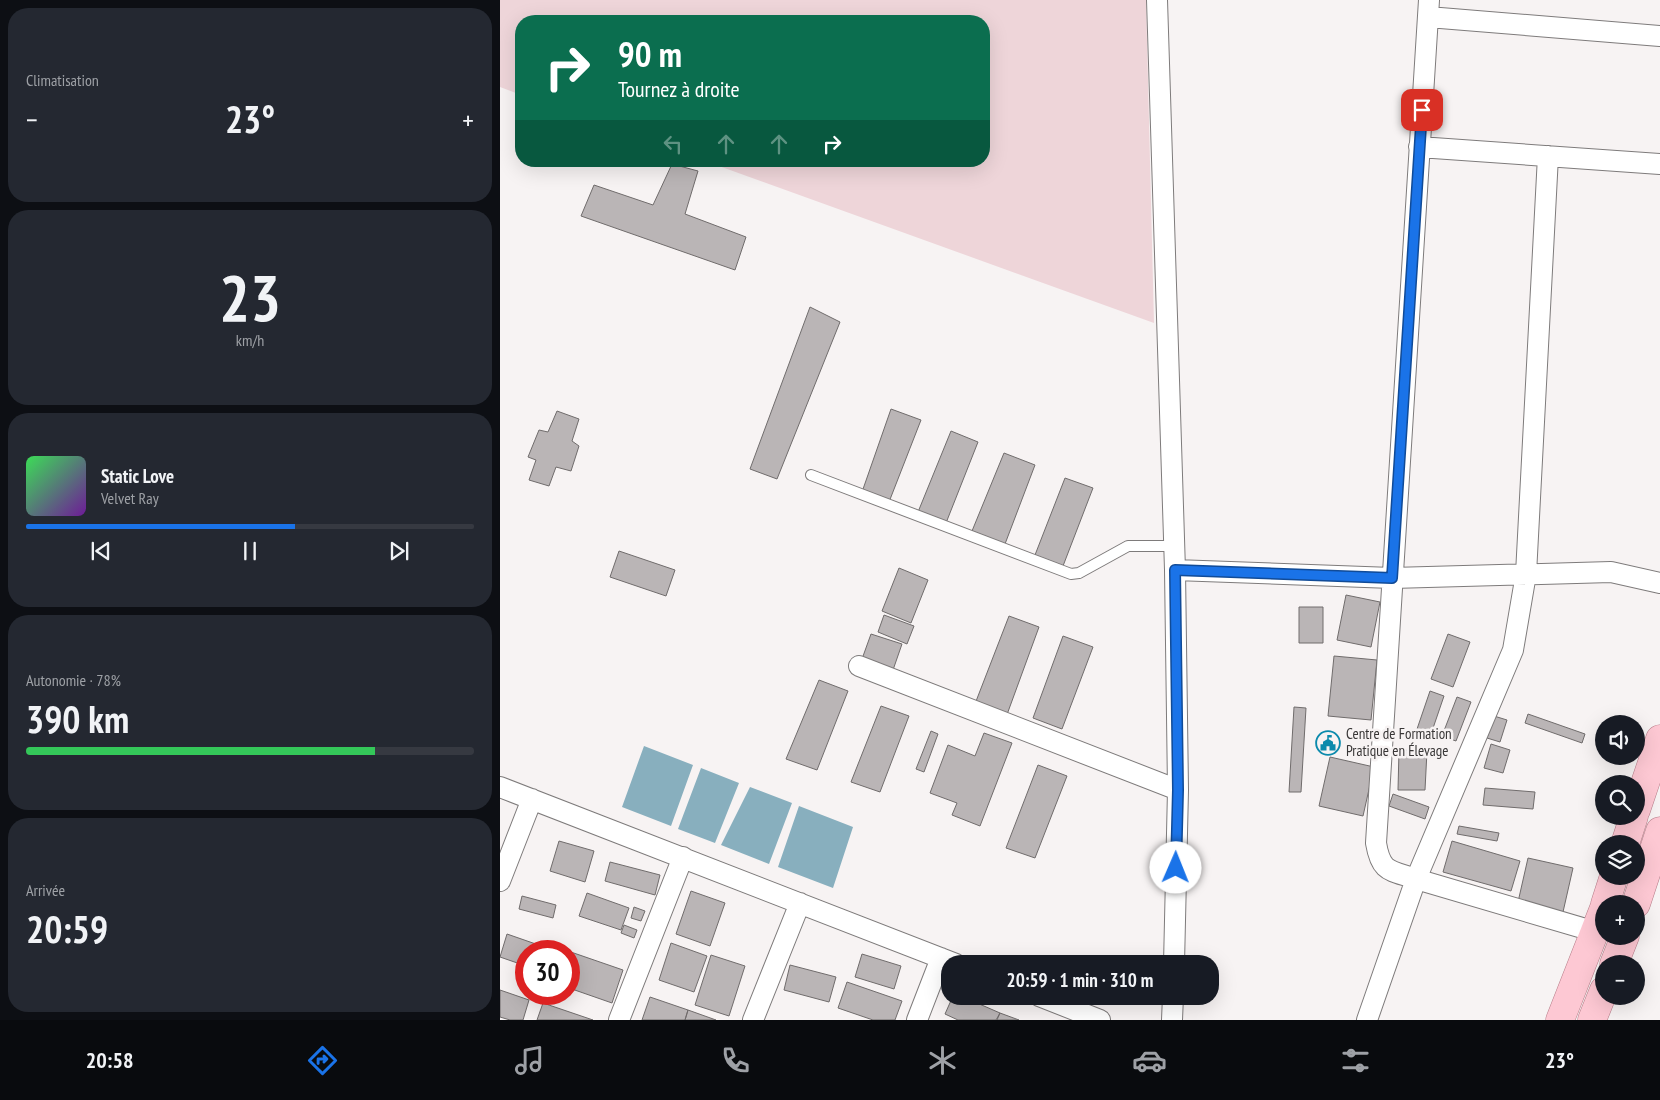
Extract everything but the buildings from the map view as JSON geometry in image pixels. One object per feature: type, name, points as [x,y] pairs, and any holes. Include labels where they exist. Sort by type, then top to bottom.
[{"type":"main road","points":[[1645,783],[1660,738]]},
{"type":"main road","points":[[1639,895],[1660,831]]},
{"type":"main road","points":[[1560,1020],[1595,932]]},
{"type":"main road","points":[[1592,1020],[1598,1005]]},
{"type":"street","points":[[1158,0],[1175,570],[1178,790],[1174,955]]},
{"type":"street","points":[[1595,919],[1416,879],[1388,869],[1379,861],[1376,843],[1429,9],[1660,36]]},
{"type":"street","points":[[1419,147],[1660,164]]},
{"type":"street","points":[[1367,1020],[1416,879],[1513,650],[1526,574],[1548,156]]},
{"type":"street","points":[[1175,570],[1392,578],[1611,572],[1660,583]]},
{"type":"street","points":[[859,666],[1178,790]]},
{"type":"street","points":[[500,787],[941,958]]},
{"type":"street","points":[[500,881],[532,799]]},
{"type":"street","points":[[619,1020],[682,857]]},
{"type":"street","points":[[753,1020],[800,903]]},
{"type":"street","points":[[918,1020],[941,976]]},
{"type":"street","points":[[1059,1005],[1088,1018]]},
{"type":"street","points":[[1172,1020],[1173,1005]]},
{"type":"lane","points":[[811,475],[1071,574],[1080,573],[1128,546],[1174,546]]},
{"type":"shaded area","points":[[500,0],[1146,0],[1154,323],[722,167],[990,167],[990,15],[515,15],[515,93],[500,87]]},
{"type":"water","points":[[644,746],[693,765],[671,826],[622,807]]},
{"type":"water","points":[[701,768],[739,783],[715,843],[678,829]]},
{"type":"water","points":[[750,787],[792,803],[769,864],[721,845]]},
{"type":"water","points":[[799,806],[853,827],[833,888],[778,867]]},
{"type":"place","name":"Centre de Formation Pratique en Élevage","points":[[1328,743]]},
{"type":"route","points":[[1176,868],[1178,790],[1175,570],[1392,578],[1422,110]]}]
